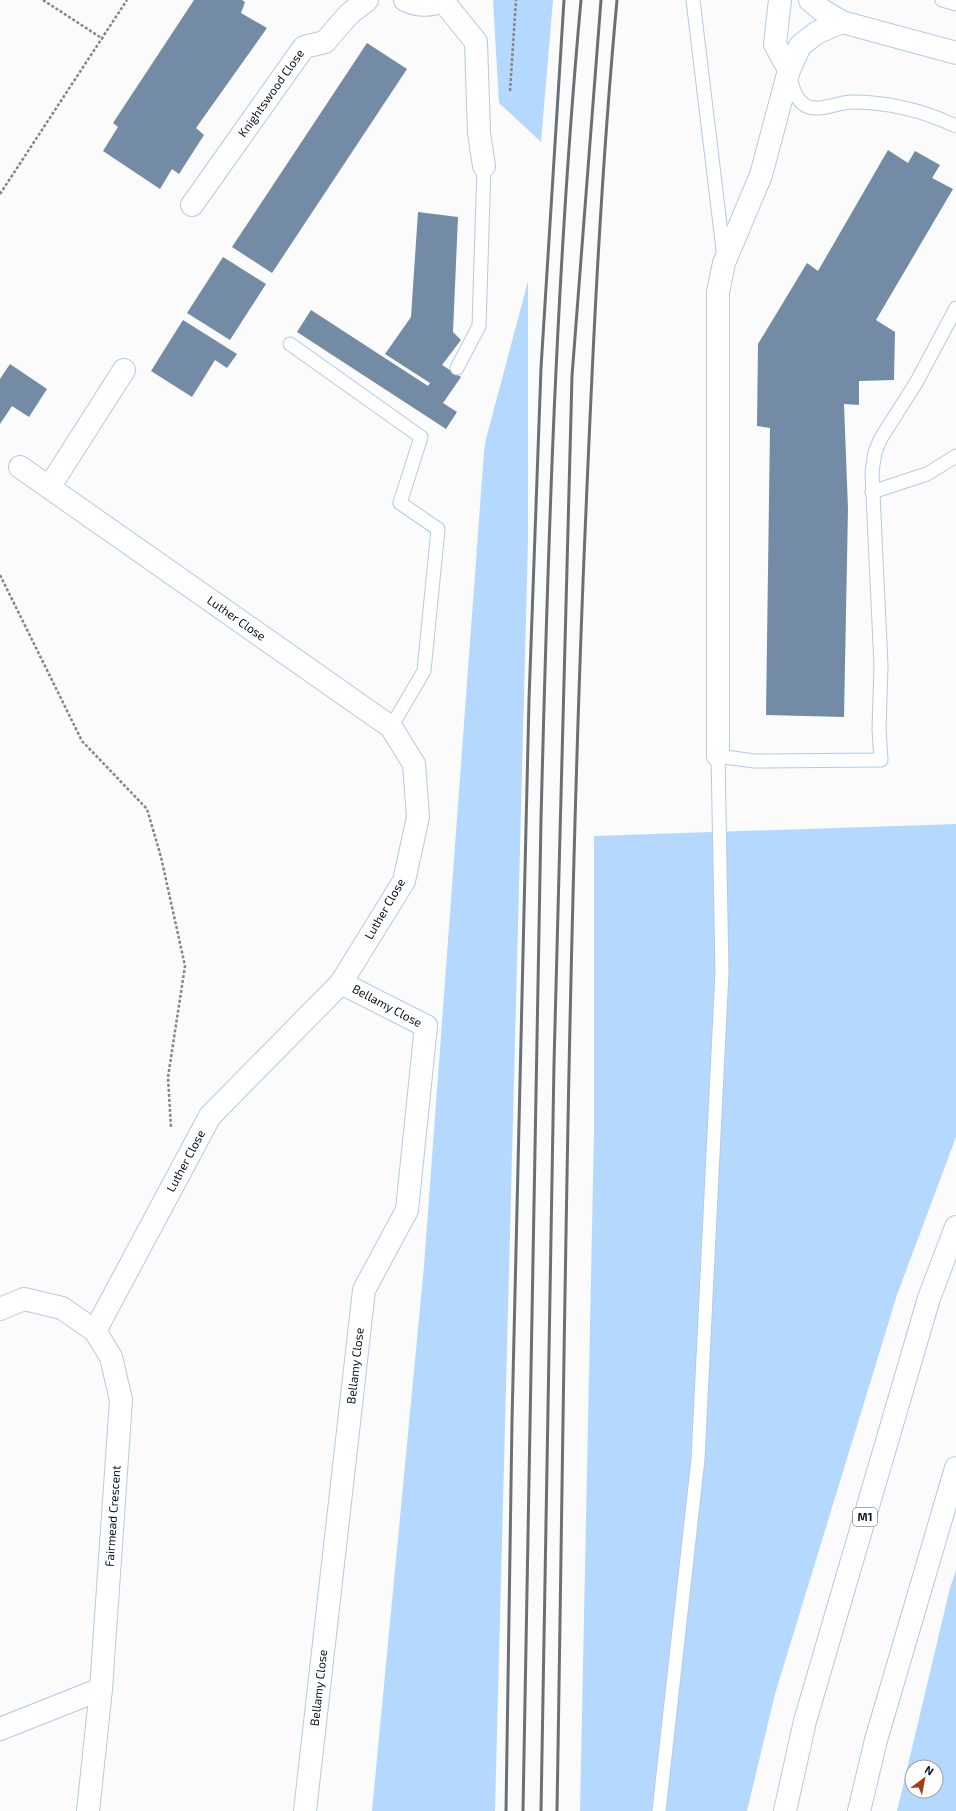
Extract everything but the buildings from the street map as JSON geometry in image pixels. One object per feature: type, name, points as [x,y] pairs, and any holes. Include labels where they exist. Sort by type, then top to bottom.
[{"type":"main road","name":"Knightswood Close","points":[[192,205],[304,47],[325,42],[349,14],[367,0]]},
{"type":"main road","points":[[405,0],[411,3],[427,5],[444,0],[476,42],[479,133],[484,166]]},
{"type":"main road","points":[[780,0],[775,44],[789,70]]},
{"type":"main road","points":[[810,0],[823,12],[842,22],[956,53]]},
{"type":"main road","points":[[718,756],[718,292],[724,263],[761,175],[789,70],[800,46],[816,33],[842,22]]},
{"type":"main road","points":[[50,486],[124,370]]},
{"type":"main road","name":"Luther Close","points":[[20,467],[50,486],[391,728],[414,764],[418,817],[404,881],[341,982],[210,1116],[95,1331]]},
{"type":"main road","name":"Bellamy Close","points":[[305,1811],[364,1290],[407,1210],[426,1026],[341,982]]},
{"type":"main road","name":"M1","points":[[785,1811],[807,1713],[929,1298],[956,1227]]},
{"type":"main road","name":"Fairmead Crescent","points":[[0,1309],[24,1299],[62,1308],[95,1331],[111,1357],[121,1400],[101,1689],[88,1811]]},
{"type":"main road","points":[[859,1811],[876,1740],[956,1468]]},
{"type":"main road","points":[[0,1729],[101,1689]]},
{"type":"lane","points":[[693,0],[724,263]]},
{"type":"lane","points":[[942,0],[956,4]]},
{"type":"lane","points":[[789,70],[794,92],[802,103],[815,109],[850,102],[895,106],[926,114],[956,126]]},
{"type":"lane","points":[[457,368],[479,326],[484,166]]},
{"type":"lane","points":[[659,1811],[698,1459],[722,972],[718,756],[754,761],[881,760],[879,729],[881,666],[872,492],[872,472],[875,452],[881,438],[916,384],[956,308]]},
{"type":"lane","points":[[290,344],[421,437],[400,503],[438,529],[424,671],[391,728]]},
{"type":"lane","points":[[872,492],[927,474],[956,456]]},
{"type":"path","points":[[43,0],[102,39]]},
{"type":"path","points":[[0,194],[127,0]]},
{"type":"path","points":[[510,91],[516,0]]},
{"type":"path","points":[[0,575],[82,741],[146,809],[161,856],[185,966],[168,1077],[172,1133]]},
{"type":"shaded area","points":[[493,0],[553,0],[541,142],[499,103]]},
{"type":"shaded area","points":[[528,281],[528,541],[495,1811],[372,1811],[424,1266],[484,452],[486,439]]},
{"type":"shaded area","points":[[956,824],[956,1137],[897,1295],[775,1694],[747,1811],[580,1811],[594,1131],[594,836]]},
{"type":"shaded area","points":[[956,1570],[956,1811],[897,1811],[904,1782],[904,1799],[944,1799],[944,1759],[909,1759],[950,1588]]},
{"type":"railway","points":[[506,1811],[512,1421],[529,700],[541,368],[564,0]]},
{"type":"railway","points":[[523,1811],[538,943],[550,512],[565,204],[581,0]]},
{"type":"railway","points":[[541,1811],[554,1064],[572,376],[601,0]]},
{"type":"railway","points":[[557,1811],[573,889],[583,582],[596,291],[605,145],[617,0]]}]
